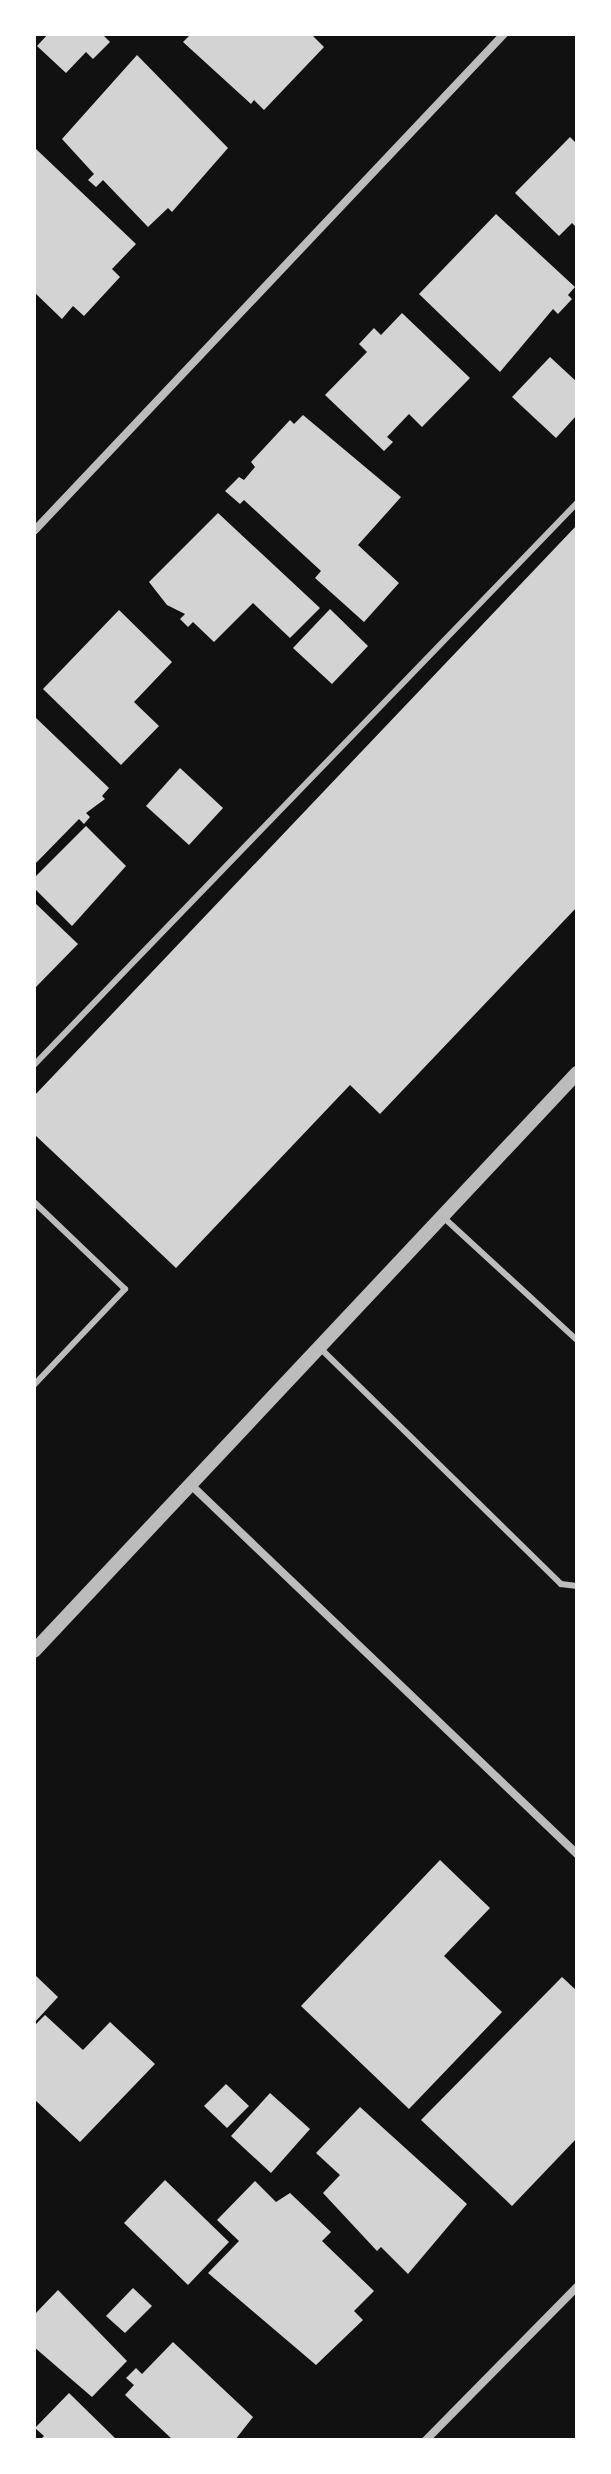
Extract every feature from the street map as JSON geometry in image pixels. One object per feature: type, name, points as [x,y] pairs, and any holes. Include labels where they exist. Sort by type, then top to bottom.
[{"type":"street","points":[[34,531],[504,34]]},
{"type":"street","points":[[34,1651],[577,1073]]},
{"type":"street","points":[[191,1485],[577,1854]]},
{"type":"street","points":[[426,2440],[577,2287]]},
{"type":"lane","points":[[34,1065],[577,503]]},
{"type":"lane","points":[[34,1202],[125,1289],[34,1385]]},
{"type":"lane","points":[[442,1216],[577,1340]]},
{"type":"lane","points":[[320,1348],[561,1584],[577,1586]]},
{"type":"building","points":[[48,34],[102,34],[110,42],[93,59],[86,52],[66,73],[37,46]]},
{"type":"building","points":[[191,34],[311,34],[324,47],[264,110],[254,100],[251,104],[183,42]]},
{"type":"building","points":[[137,55],[228,148],[172,212],[168,208],[148,227],[103,180],[96,187],[88,180],[94,174],[62,139]]},
{"type":"building","points":[[570,137],[577,144],[577,228],[572,223],[559,236],[515,193]]},
{"type":"building","points":[[36,149],[136,244],[112,269],[120,277],[84,316],[73,306],[62,319],[34,292]]},
{"type":"building","points":[[496,214],[575,287],[568,295],[572,299],[558,314],[553,309],[500,372],[419,294]]},
{"type":"building","points":[[402,313],[470,378],[422,427],[409,414],[387,437],[393,442],[384,451],[325,395],[367,352],[359,344],[374,328],[381,335]]},
{"type":"building","points":[[550,357],[577,382],[577,415],[556,438],[512,397]]},
{"type":"building","points":[[303,415],[401,497],[358,545],[399,583],[364,622],[315,578],[321,571],[244,500],[240,504],[225,491],[239,477],[244,480],[255,467],[251,462],[290,420],[294,424]]},
{"type":"building","points":[[218,513],[320,608],[290,638],[253,603],[214,642],[193,622],[188,627],[180,619],[185,614],[167,605],[149,582]]},
{"type":"building","points":[[577,525],[577,907],[380,1114],[350,1085],[176,1268],[34,1134],[34,1096]]},
{"type":"building","points":[[330,609],[368,646],[332,684],[293,648]]},
{"type":"building","points":[[119,610],[172,662],[134,702],[159,726],[121,765],[43,689]]},
{"type":"building","points":[[34,716],[109,788],[102,796],[105,799],[86,813],[90,817],[84,824],[79,819],[34,865]]},
{"type":"building","points":[[180,768],[223,808],[189,845],[146,806]]},
{"type":"building","points":[[86,826],[126,866],[72,926],[34,888],[34,878]]},
{"type":"building","points":[[34,902],[78,944],[34,989]]},
{"type":"building","points":[[440,1860],[490,1908],[444,1956],[502,2012],[409,2109],[301,2006]]},
{"type":"building","points":[[34,1974],[58,1997],[34,2023]]},
{"type":"building","points":[[562,1977],[577,1991],[577,2138],[512,2206],[421,2120]]},
{"type":"building","points":[[45,2015],[83,2050],[110,2022],[155,2064],[80,2142],[34,2099],[34,2026]]},
{"type":"building","points":[[226,2084],[249,2106],[227,2128],[204,2106]]},
{"type":"building","points":[[270,2093],[310,2129],[271,2173],[231,2136]]},
{"type":"building","points":[[360,2107],[467,2204],[408,2274],[381,2247],[377,2251],[323,2193],[340,2175],[316,2153]]},
{"type":"building","points":[[165,2180],[229,2242],[188,2285],[124,2223]]},
{"type":"building","points":[[255,2181],[276,2202],[290,2193],[331,2232],[322,2241],[374,2291],[354,2311],[363,2320],[316,2365],[208,2273],[239,2241],[217,2220]]},
{"type":"building","points":[[133,2288],[152,2306],[125,2333],[106,2316]]},
{"type":"building","points":[[58,2290],[127,2361],[92,2397],[34,2347],[34,2315]]},
{"type":"building","points":[[173,2342],[253,2417],[235,2440],[173,2440],[125,2395],[134,2385],[126,2378],[136,2368],[142,2374]]},
{"type":"building","points":[[69,2393],[117,2440],[40,2440],[44,2436],[35,2428]]}]
